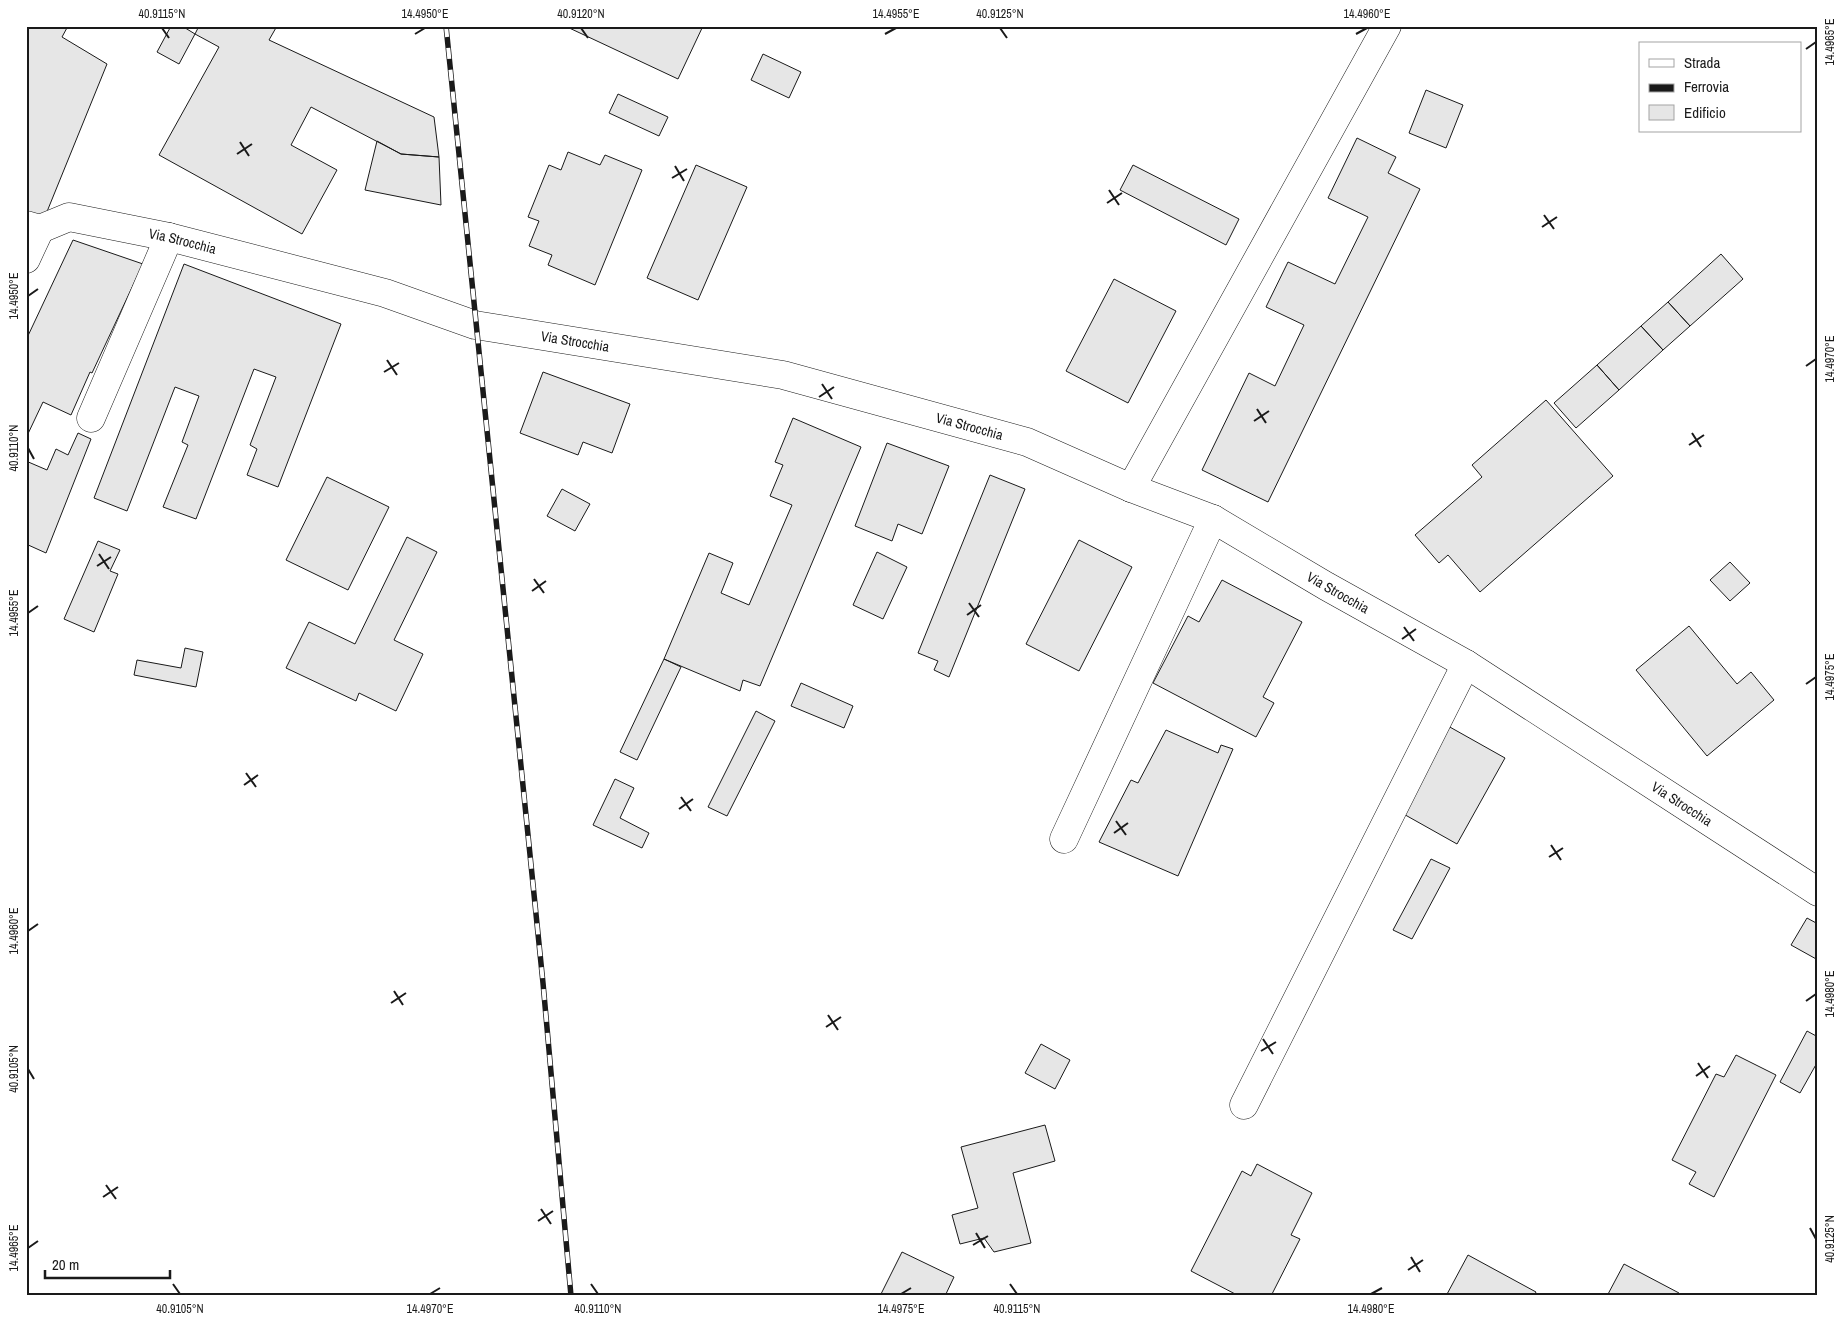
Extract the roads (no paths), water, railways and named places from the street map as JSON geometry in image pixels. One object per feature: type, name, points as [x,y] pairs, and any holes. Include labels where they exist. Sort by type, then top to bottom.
[{"type":"street","points":[[1131,488],[1387,26]]},
{"type":"street","name":"Via Strocchia","points":[[33,227],[69,217],[170,237],[385,293],[475,325],[783,375],[1027,442],[1131,488],[1213,519],[1326,586],[1466,664],[1818,892]]},
{"type":"street","points":[[26,258],[33,227]]},
{"type":"street","points":[[91,418],[170,237]]},
{"type":"street","points":[[1064,838],[1213,519]]},
{"type":"street","points":[[1244,1105],[1466,664]]},
{"type":"railway","points":[[446,26],[543,983],[571,1296]]}]
